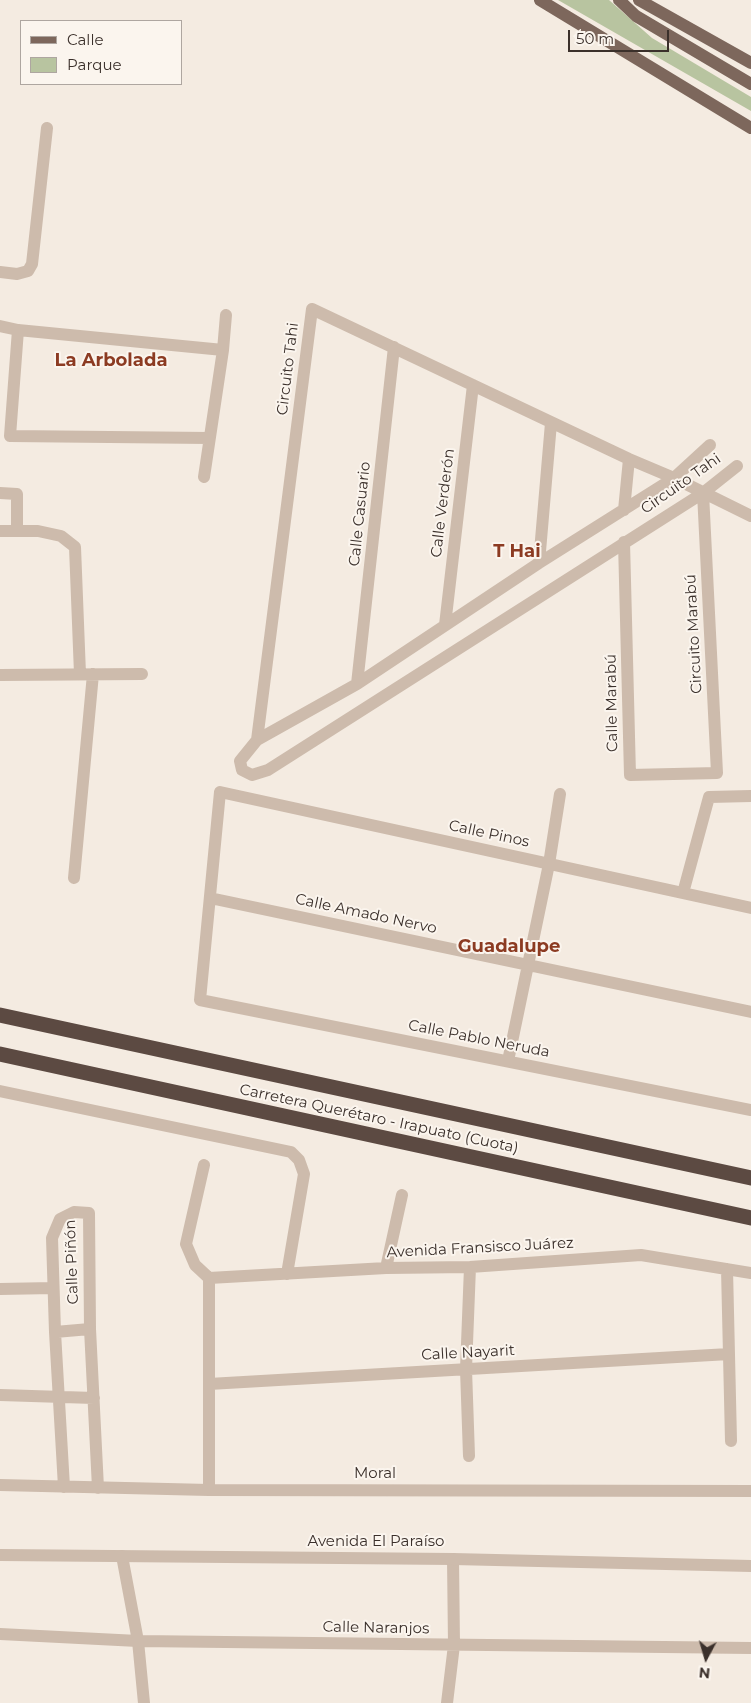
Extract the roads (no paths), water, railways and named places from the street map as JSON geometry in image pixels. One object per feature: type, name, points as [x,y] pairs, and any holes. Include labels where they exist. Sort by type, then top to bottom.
[{"type":"highway","name":"Carretera Querétaro - Irapuato (Cuota)","points":[[0,1015],[751,1178]]},
{"type":"highway","name":"Carretera Querétaro - Irapuato (Cuota)","points":[[0,1054],[751,1218]]},
{"type":"main road","points":[[540,0],[751,128]]},
{"type":"main road","points":[[619,0],[636,16],[751,84]]},
{"type":"main road","points":[[639,0],[751,63]]},
{"type":"street","points":[[0,272],[17,274],[28,272],[32,264],[47,128]]},
{"type":"street","name":"Circuito Tahi","points":[[257,740],[312,309],[628,459],[674,478]]},
{"type":"street","points":[[204,477],[223,350],[226,315]]},
{"type":"street","points":[[0,326],[18,330],[223,350]]},
{"type":"street","points":[[18,330],[10,436],[209,438]]},
{"type":"street","name":"Calle Casuario","points":[[358,684],[394,348]]},
{"type":"street","name":"Calle Verderón","points":[[445,625],[473,385]]},
{"type":"street","points":[[539,563],[551,423]]},
{"type":"street","name":"Circuito Tahi","points":[[710,445],[674,478],[539,563],[358,684],[257,740],[240,761],[242,770],[252,775],[268,770],[703,493],[736,466]]},
{"type":"street","points":[[624,510],[628,459]]},
{"type":"street","points":[[674,478],[751,516]]},
{"type":"street","points":[[0,493],[17,494],[17,531]]},
{"type":"street","name":"Circuito Marabú","points":[[703,493],[717,773]]},
{"type":"street","points":[[0,531],[38,531],[61,536],[75,546],[80,674]]},
{"type":"street","name":"Calle Marabú","points":[[624,542],[630,775],[717,773]]},
{"type":"street","points":[[74,878],[93,674]]},
{"type":"street","points":[[0,675],[142,674]]},
{"type":"street","name":"Calle Pinos","points":[[210,898],[220,792],[751,908]]},
{"type":"street","points":[[508,1061],[549,864],[560,794]]},
{"type":"street","points":[[683,893],[709,797],[751,796]]},
{"type":"street","name":"Calle Amado Nervo","points":[[210,898],[751,1012]]},
{"type":"street","name":"Calle Pablo Neruda","points":[[210,898],[200,1000],[751,1110]]},
{"type":"street","points":[[0,1091],[291,1152],[299,1160],[304,1174],[287,1274]]},
{"type":"street","points":[[204,1165],[186,1244],[195,1264],[209,1278],[209,1490]]},
{"type":"street","points":[[386,1268],[402,1195]]},
{"type":"street","name":"Calle Piñón","points":[[64,1487],[55,1332],[52,1238],[60,1219],[74,1212],[89,1213],[90,1329],[98,1488]]},
{"type":"street","name":"Avenida Fransisco Juárez","points":[[209,1278],[386,1268],[470,1267],[641,1255],[751,1273]]},
{"type":"street","points":[[468,1456],[466,1369],[470,1267]]},
{"type":"street","points":[[727,1269],[731,1441]]},
{"type":"street","points":[[0,1289],[53,1288]]},
{"type":"street","points":[[55,1332],[90,1329]]},
{"type":"street","name":"Calle Nayarit","points":[[209,1384],[729,1354]]},
{"type":"street","points":[[0,1395],[94,1398]]},
{"type":"street","name":"Moral","points":[[0,1485],[209,1490],[751,1490]]},
{"type":"street","name":"Avenida El Paraíso","points":[[0,1555],[453,1559],[751,1566]]},
{"type":"street","points":[[122,1556],[138,1641],[144,1703]]},
{"type":"street","points":[[447,1703],[454,1645],[453,1559]]},
{"type":"street","name":"Calle Naranjos","points":[[0,1634],[138,1641],[751,1648]]},
{"type":"district","name":"La Arbolada","points":[[111,361]]},
{"type":"district","name":"T Hai","points":[[517,552]]},
{"type":"district","name":"Guadalupe","points":[[509,947]]}]
